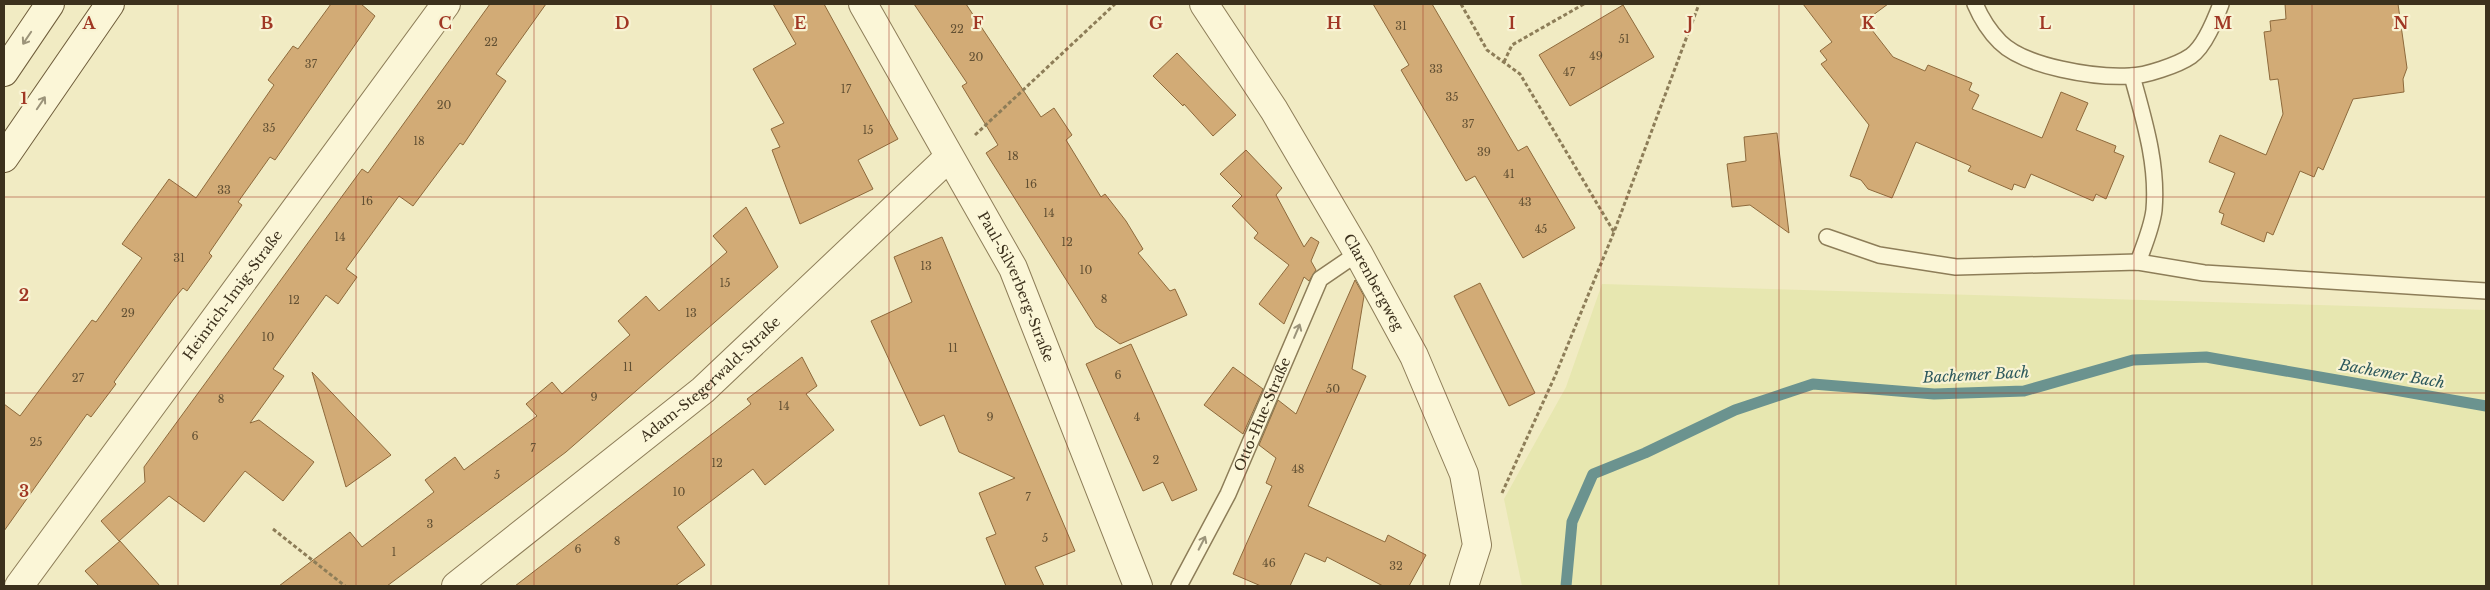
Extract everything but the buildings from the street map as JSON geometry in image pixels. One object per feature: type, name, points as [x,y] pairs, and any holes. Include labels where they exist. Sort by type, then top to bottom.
[{"type":"street","points":[[4,72],[50,4]]},
{"type":"street","points":[[4,158],[110,4]]},
{"type":"street","name":"Heinrich-Imig-Straße","points":[[26,583],[446,4]]},
{"type":"street","name":"Paul-Silverberg-Straße","points":[[863,4],[1013,268],[1138,586]]},
{"type":"street","name":"Clarenbergweg","points":[[1204,4],[1274,110],[1358,253],[1414,356],[1464,474],[1478,546],[1464,586]]},
{"type":"street","name":"Adam-Stegerwald-Straße","points":[[456,586],[703,390],[949,157]]},
{"type":"lane","points":[[1975,4],[1981,17],[2001,43],[2031,60],[2068,71],[2132,76],[2153,72],[2191,55],[2213,26],[2221,4]]},
{"type":"lane","points":[[2132,76],[2148,135],[2154,175],[2154,211],[2138,262]]},
{"type":"lane","points":[[1827,237],[1879,255],[1956,267],[2138,262],[2204,273],[2486,291]]},
{"type":"lane","name":"Otto-Hue-Straße","points":[[1179,586],[1228,494],[1320,279],[1358,253]]},
{"type":"path","points":[[949,157],[968,142],[1115,4]]},
{"type":"path","points":[[1461,4],[1487,50],[1520,74],[1614,232]]},
{"type":"path","points":[[1504,62],[1512,45],[1584,4]]},
{"type":"path","points":[[1498,501],[1555,376],[1614,232],[1699,4]]},
{"type":"path","points":[[274,529],[345,586]]},
{"type":"green space","points":[[1602,284],[2486,310],[2486,586],[1522,586],[1504,499],[1566,387]]},
{"type":"waterway","name":"Bachemer Bach","points":[[1566,586],[1572,522],[1593,474],[1645,453],[1735,410],[1813,384],[1934,394],[2024,391],[2133,360],[2206,357],[2486,406]]}]
